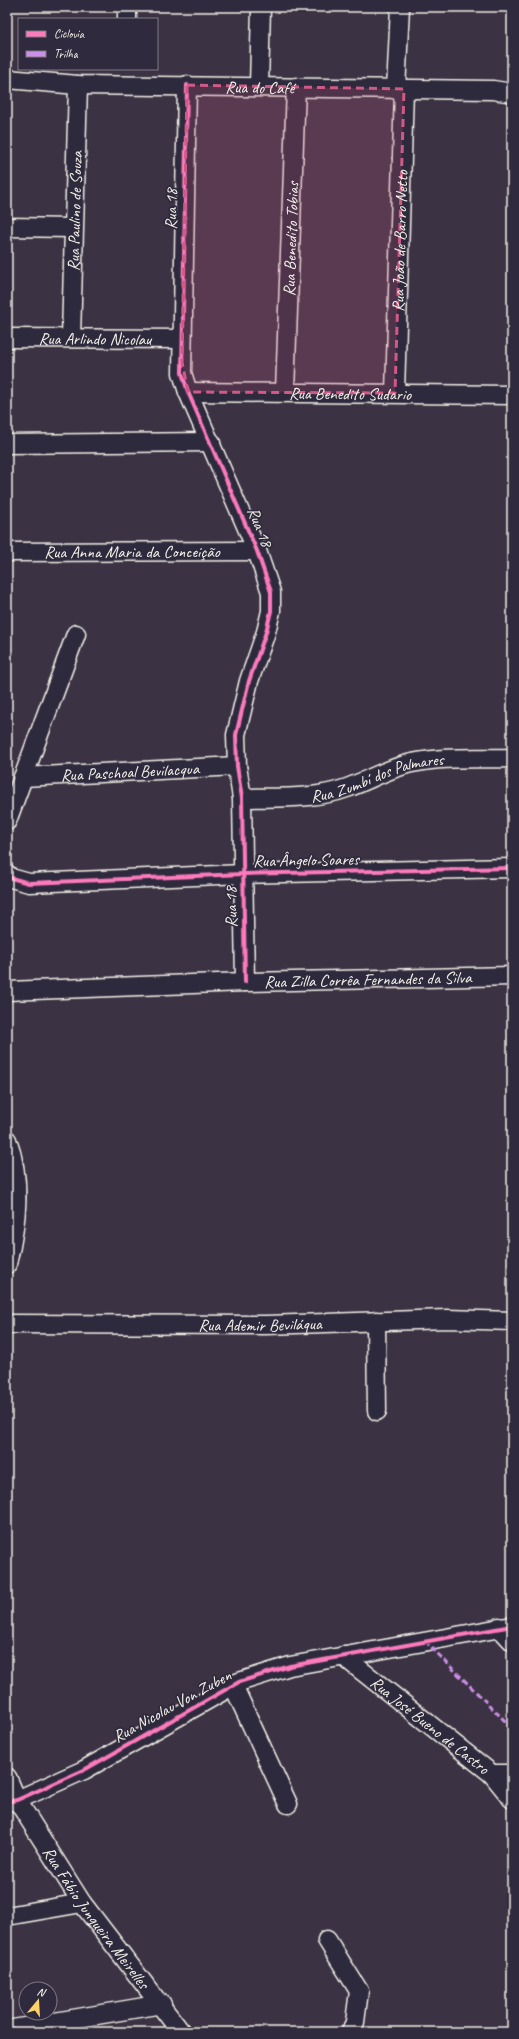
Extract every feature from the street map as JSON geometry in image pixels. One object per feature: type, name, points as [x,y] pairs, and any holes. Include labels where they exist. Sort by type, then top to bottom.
[{"type":"street","points":[[127,7],[127,18]]},
{"type":"street","points":[[259,86],[261,7]]},
{"type":"street","name":"Rua João de Barro Netto","points":[[395,393],[400,7]]},
{"type":"street","name":"Rua do Café","points":[[7,80],[78,85],[124,76],[187,85],[296,88],[493,90],[512,93]]},
{"type":"street","name":"Rua Paulino de Souza","points":[[71,337],[72,228],[78,85]]},
{"type":"street","name":"Rua 18","points":[[187,85],[182,373],[188,392],[257,551],[271,592],[270,611],[266,632],[241,710],[236,735],[237,766],[242,798],[245,982]]},
{"type":"street","name":"Rua Benedito Tobias","points":[[285,392],[296,88]]},
{"type":"street","points":[[7,227],[72,228]]},
{"type":"street","name":"Rua Arlindo Nicolau","points":[[7,338],[71,337],[182,339]]},
{"type":"street","name":"Rua Benedito Sudario","points":[[188,392],[512,395]]},
{"type":"street","points":[[7,444],[211,442]]},
{"type":"street","name":"Rua Anna Maria da Conceição","points":[[7,552],[257,551]]},
{"type":"street","points":[[7,821],[76,634]]},
{"type":"street","name":"Rua Zumbí dos Palmares","points":[[242,798],[318,795],[347,788],[387,770],[412,763],[442,760],[512,758]]},
{"type":"street","name":"Rua Paschoal Bevilacqua","points":[[23,777],[237,766]]},
{"type":"street","name":"Rua Ângelo Soares","points":[[7,874],[11,878],[29,883],[243,874],[512,868]]},
{"type":"street","name":"Rua Zilla Corrêa Fernandes da Silva","points":[[7,991],[245,982],[512,976]]},
{"type":"street","points":[[7,1140],[16,1172],[17,1207],[7,1264]]},
{"type":"street","name":"Rua Ademir Beviláqua","points":[[7,1324],[266,1325],[447,1319],[512,1321]]},
{"type":"street","points":[[376,1322],[377,1411]]},
{"type":"street","points":[[506,1626],[512,1641]]},
{"type":"street","name":"Rua Nicolau Von Zuben","points":[[12,1801],[84,1770],[233,1685],[290,1666],[506,1626]]},
{"type":"street","name":"Rua José Bueno de Castro","points":[[343,1656],[492,1774],[512,1799]]},
{"type":"street","points":[[233,1685],[288,1804]]},
{"type":"street","points":[[492,1774],[512,1774]]},
{"type":"street","name":"Rua Fábio Junqueira Meirelles","points":[[7,1777],[12,1801],[82,1903],[162,2004],[182,2032]]},
{"type":"street","points":[[7,1916],[82,1903]]},
{"type":"street","points":[[327,1940],[359,1991],[355,2022],[351,2032]]},
{"type":"street","points":[[7,2030],[162,2004]]},
{"type":"highlighted area","points":[[187,85],[404,89],[395,393],[188,392],[182,362]]},
{"type":"marked path","points":[[425,1641],[512,1728]]},
{"type":"cycle path","points":[[187,85],[182,373],[188,392],[257,551],[271,592],[271,611],[266,632],[249,681],[236,735],[237,766],[242,798],[245,982]]},
{"type":"cycle path","points":[[7,874],[11,878],[29,883],[243,874],[512,868]]},
{"type":"cycle path","points":[[7,1802],[17,1800],[84,1770],[239,1682],[290,1666],[512,1626]]}]
